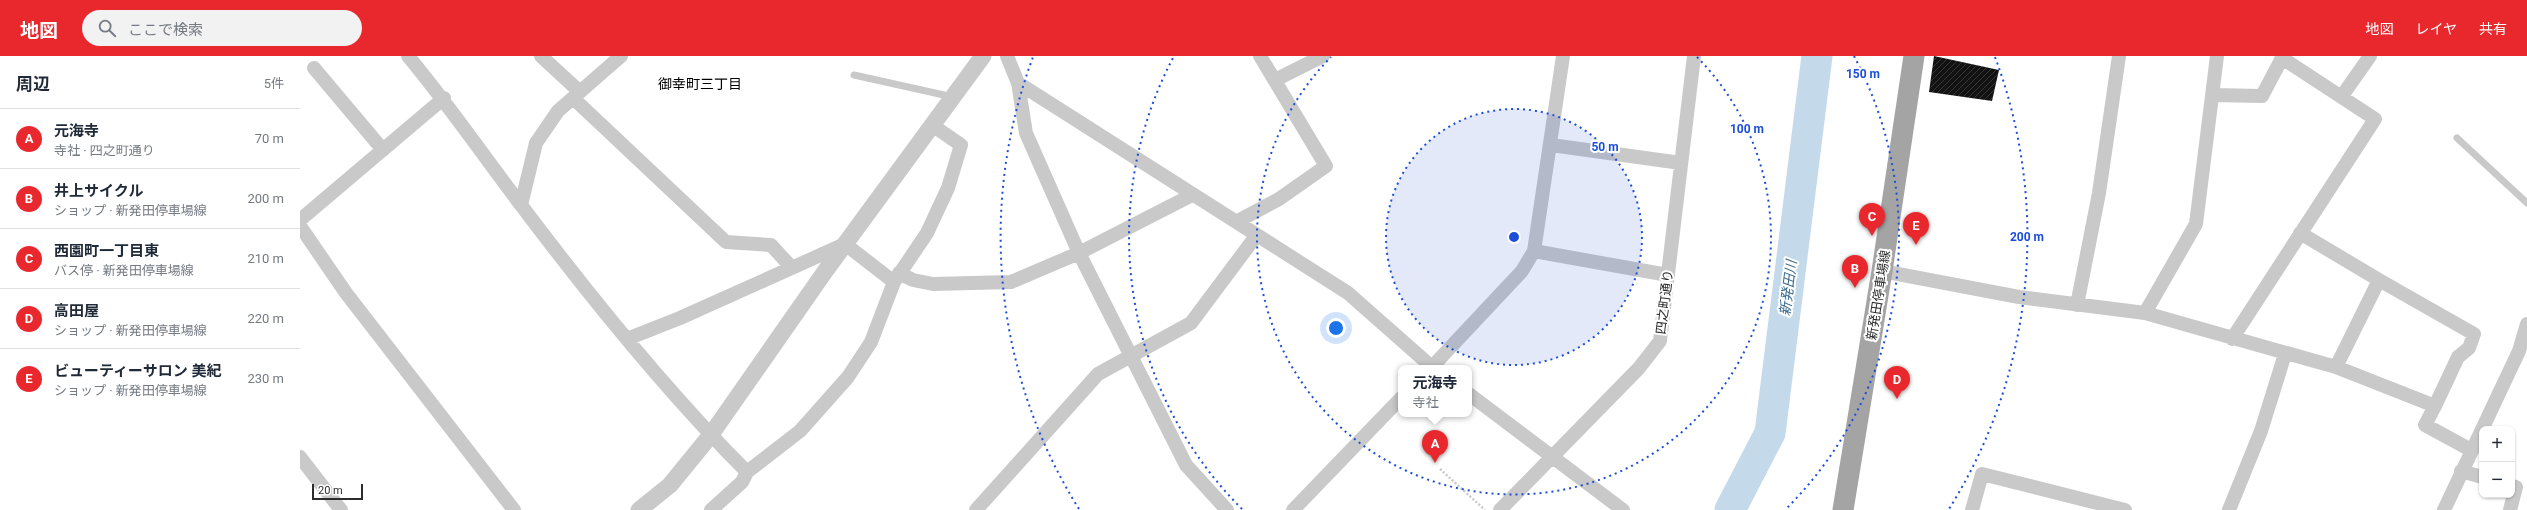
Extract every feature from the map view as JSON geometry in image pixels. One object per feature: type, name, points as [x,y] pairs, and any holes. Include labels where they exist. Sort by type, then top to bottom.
[{"type":"main road","name":"新発田停車場線","points":[[1843,510],[1882,272],[1914,56]]},
{"type":"street","points":[[408,56],[444,98],[521,205],[627,339],[710,436],[747,472]]},
{"type":"street","points":[[542,56],[577,95],[726,242],[771,244],[792,268]]},
{"type":"street","points":[[521,205],[536,143],[558,111],[622,56]]},
{"type":"street","points":[[639,510],[670,485],[710,436],[845,244],[983,56]]},
{"type":"street","points":[[1007,56],[1018,83],[1026,133],[1079,253],[1130,357],[1186,465],[1227,510]]},
{"type":"street","points":[[1236,222],[1279,199],[1326,166],[1260,56]]},
{"type":"street","points":[[1275,80],[1323,56]]},
{"type":"street","points":[[1435,365],[1522,272],[1534,251],[1551,145],[1563,56]]},
{"type":"street","name":"四之町通り","points":[[1500,510],[1552,455],[1639,368],[1660,341],[1694,56]]},
{"type":"street","points":[[2077,305],[2099,193],[2119,56]]},
{"type":"street","points":[[2145,313],[2196,224],[2217,56]]},
{"type":"street","points":[[2342,96],[2370,56]]},
{"type":"street","points":[[2212,95],[2262,96],[2282,58],[2300,62],[2342,96],[2375,119],[2232,338]]},
{"type":"street","points":[[314,68],[383,150]]},
{"type":"street","points":[[1018,83],[1256,236],[1348,293],[1429,365]]},
{"type":"street","points":[[300,220],[444,98]]},
{"type":"street","points":[[711,510],[742,482],[747,472],[800,431],[848,377],[872,342],[897,277],[927,233],[948,188],[961,145],[932,125]]},
{"type":"street","points":[[1551,145],[1681,162]]},
{"type":"street","points":[[845,244],[897,277],[934,284],[1011,282],[1079,253],[1192,195]]},
{"type":"street","points":[[300,226],[346,293],[514,510]]},
{"type":"street","points":[[2300,233],[2474,334],[2469,348],[2458,357],[2436,406],[2425,425],[2471,450]]},
{"type":"street","points":[[976,510],[1098,374],[1191,323],[1256,236]]},
{"type":"street","points":[[627,339],[680,318],[845,244]]},
{"type":"street","points":[[1534,251],[1668,275]]},
{"type":"street","points":[[1882,272],[2019,298],[2145,313],[2285,354],[2336,367],[2436,406]]},
{"type":"street","points":[[2336,367],[2379,280]]},
{"type":"street","points":[[2444,510],[2461,471],[2519,351],[2527,324]]},
{"type":"street","points":[[2229,510],[2261,431],[2285,354]]},
{"type":"street","points":[[1472,396],[1624,510]]},
{"type":"street","points":[[1293,510],[1398,401]]},
{"type":"street","points":[[300,457],[341,510]]},
{"type":"street","points":[[2461,471],[2479,476]]},
{"type":"street","points":[[1972,510],[1982,474],[2125,510]]},
{"type":"street","points":[[2510,510],[2513,498]]},
{"type":"lane","points":[[854,75],[953,97]]},
{"type":"lane","points":[[2457,138],[2527,203]]},
{"type":"path","points":[[1440,468],[1485,510]]},
{"type":"building","points":[[1934,56],[1999,70],[1992,101],[1929,92]]},
{"type":"waterway","name":"新発田川","points":[[1730,510],[1770,433],[1817,56]]},
{"type":"place","name":"西園町一丁目東","points":[[1872,236]]},
{"type":"place","name":"ビューティーサロン 美紀","points":[[1916,245]]},
{"type":"place","name":"井上サイクル","points":[[1855,288]]},
{"type":"place","name":"高田屋","points":[[1897,399]]},
{"type":"place","name":"元海寺","points":[[1435,463]]},
{"type":"district","name":"御幸町三丁目","points":[[700,84]]}]
